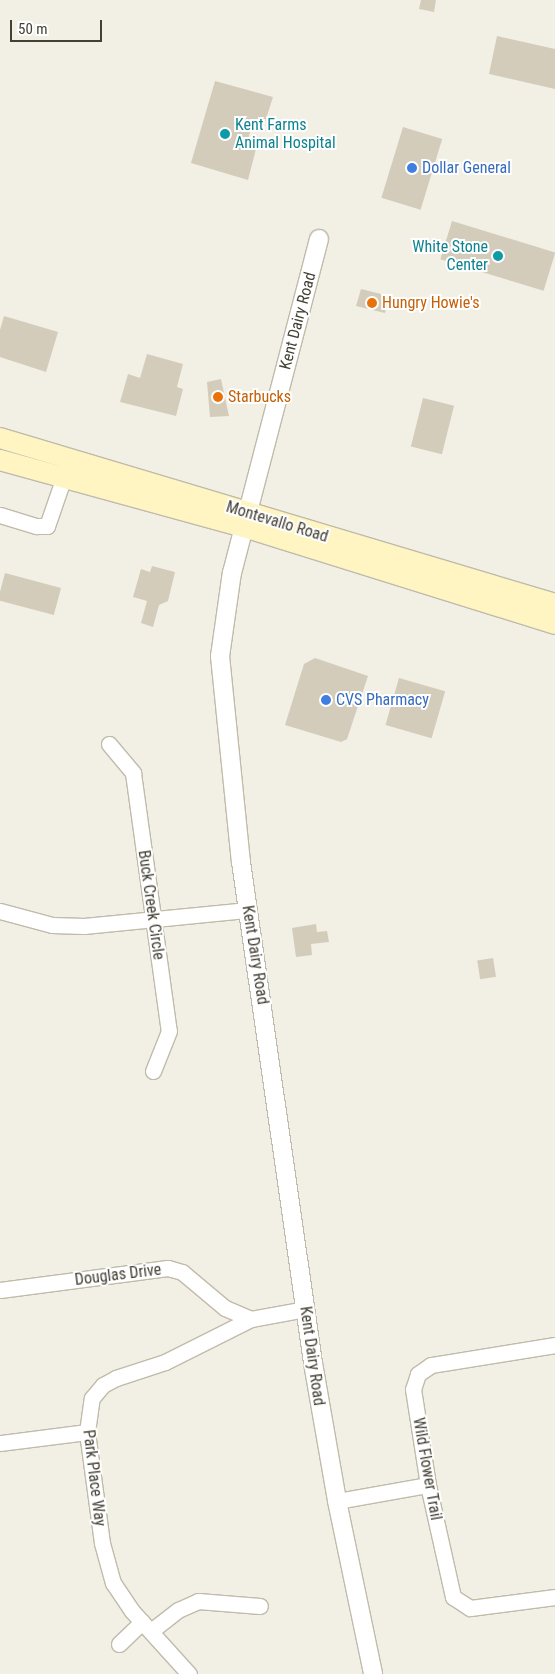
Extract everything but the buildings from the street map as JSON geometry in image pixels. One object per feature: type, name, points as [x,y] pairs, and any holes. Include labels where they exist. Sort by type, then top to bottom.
[{"type":"main road","name":"Montevallo Road","points":[[0,438],[70,459],[555,624]]},
{"type":"main road","name":"Montevallo Road","points":[[0,460],[63,478],[246,520],[555,604]]},
{"type":"street","name":"Kent Dairy Road","points":[[319,240],[232,572],[220,656],[227,747],[248,910],[306,1309],[337,1501],[374,1674]]},
{"type":"street","points":[[0,515],[36,526],[47,526],[70,459]]},
{"type":"street","name":"Buck Creek Circle","points":[[108,744],[133,774],[169,1031],[154,1071]]},
{"type":"street","points":[[0,911],[52,925],[84,926],[248,910]]},
{"type":"street","name":"Douglas Drive","points":[[0,1290],[168,1268],[182,1272],[225,1308],[251,1319]]},
{"type":"street","name":"Park Place Way","points":[[189,1674],[120,1595],[108,1570],[87,1432],[92,1398],[103,1385],[133,1370],[166,1362],[251,1319],[306,1309]]},
{"type":"street","name":"Wild Flower Trail","points":[[555,1345],[443,1362],[418,1374],[414,1395],[428,1485],[448,1587],[459,1603],[479,1608],[555,1597]]},
{"type":"street","points":[[0,1443],[87,1432]]},
{"type":"street","points":[[337,1501],[428,1485]]},
{"type":"street","points":[[119,1644],[178,1610],[198,1601],[260,1606]]},
{"type":"place","name":"Kent Farms Animal Hospital","points":[[225,134]]},
{"type":"place","name":"Dollar General","points":[[412,168]]},
{"type":"place","name":"White Stone Center","points":[[498,256]]},
{"type":"place","name":"Hungry Howie's","points":[[372,303]]},
{"type":"place","name":"Starbucks","points":[[218,397]]},
{"type":"place","name":"CVS Pharmacy","points":[[326,700]]}]
